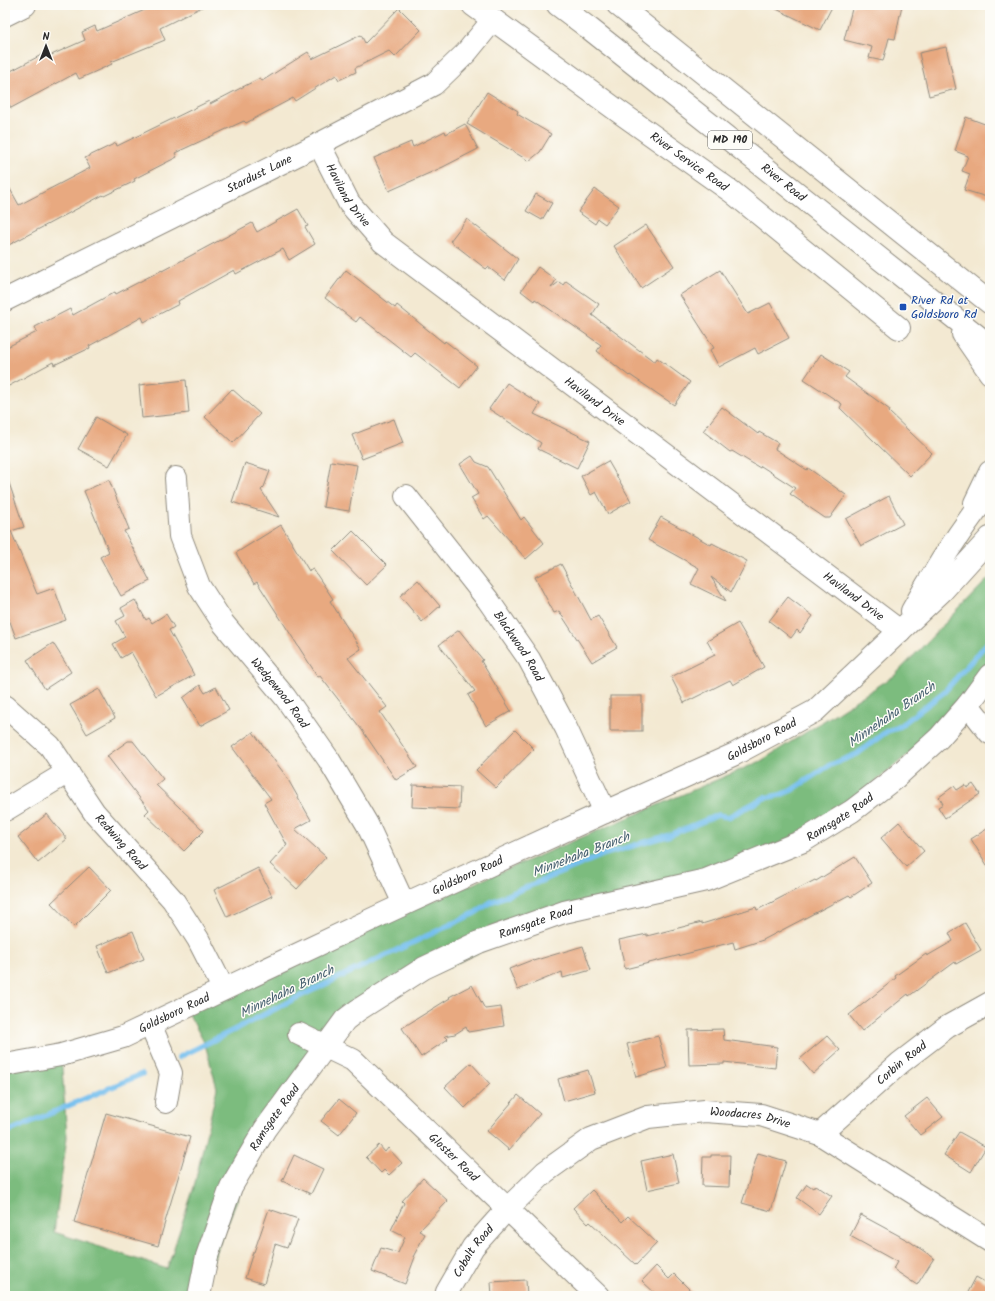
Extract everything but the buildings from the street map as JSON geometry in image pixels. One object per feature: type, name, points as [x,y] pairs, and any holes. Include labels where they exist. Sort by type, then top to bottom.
[{"type":"street","points":[[5,14],[25,5]]},
{"type":"street","name":"River Service Road","points":[[473,5],[732,192],[899,328]]},
{"type":"street","name":"River Road","points":[[558,5],[990,346]]},
{"type":"street","name":"MD 190","points":[[618,5],[990,303]]},
{"type":"street","name":"Stardust Lane","points":[[5,300],[319,144],[434,84],[466,53],[493,20]]},
{"type":"street","name":"Haviland Drive","points":[[319,144],[349,204],[383,242],[900,631]]},
{"type":"street","points":[[906,235],[978,284],[990,289]]},
{"type":"street","points":[[945,311],[990,373]]},
{"type":"street","points":[[966,523],[990,472]]},
{"type":"street","name":"Wedgewood Road","points":[[176,478],[180,536],[199,586],[223,623],[285,697],[329,760],[367,824],[404,904]]},
{"type":"street","name":"Goldsboro Road","points":[[900,631],[932,575],[966,523],[990,491]]},
{"type":"street","name":"Blackwood Road","points":[[406,496],[488,600],[528,659],[566,728],[605,812]]},
{"type":"street","name":"Goldsboro Road","points":[[5,1065],[61,1055],[123,1036],[404,904],[735,754],[815,711],[942,592],[990,538]]},
{"type":"street","name":"Ramsgate Road","points":[[199,1296],[206,1256],[232,1187],[265,1129],[326,1048],[345,1020],[358,1010],[424,968],[479,942],[564,912],[706,880],[802,841],[852,811],[895,778],[939,738],[968,705],[990,675]]},
{"type":"street","points":[[968,705],[990,733]]},
{"type":"street","name":"Redwing Road","points":[[5,706],[50,746],[94,812],[173,900],[198,939],[223,988]]},
{"type":"street","points":[[5,810],[68,772]]},
{"type":"street","name":"Corbin Road","points":[[820,1134],[900,1062],[947,1027],[990,1003]]},
{"type":"street","points":[[150,1024],[171,1073],[166,1102]]},
{"type":"street","name":"Gloster Road","points":[[299,1034],[352,1060],[598,1296]]},
{"type":"street","name":"Woodacres Drive","points":[[507,1210],[545,1172],[591,1139],[648,1117],[705,1111],[762,1115],[820,1134],[990,1242]]},
{"type":"street","name":"Cobalt Road","points":[[446,1296],[473,1247],[507,1210]]},
{"type":"green space","points":[[990,577],[990,675],[968,705],[803,841],[564,912],[358,1010],[265,1129],[199,1296],[5,1296],[5,1065],[61,1055],[67,1137],[54,1232],[167,1269],[194,1187],[217,1088],[205,1044],[185,1007],[761,761],[894,676]]},
{"type":"waterway","name":"Minnehaha Branch","points":[[179,1057],[294,999],[475,913],[491,902],[605,854],[670,835],[718,815],[728,817],[764,798],[780,795],[792,790],[828,766],[857,754],[887,731],[897,728],[944,692],[990,640]]},
{"type":"waterway","name":"Minnehaha Branch","points":[[5,1133],[142,1074]]},
{"type":"place","name":"River Rd at Goldsboro Rd","points":[[903,307]]}]
